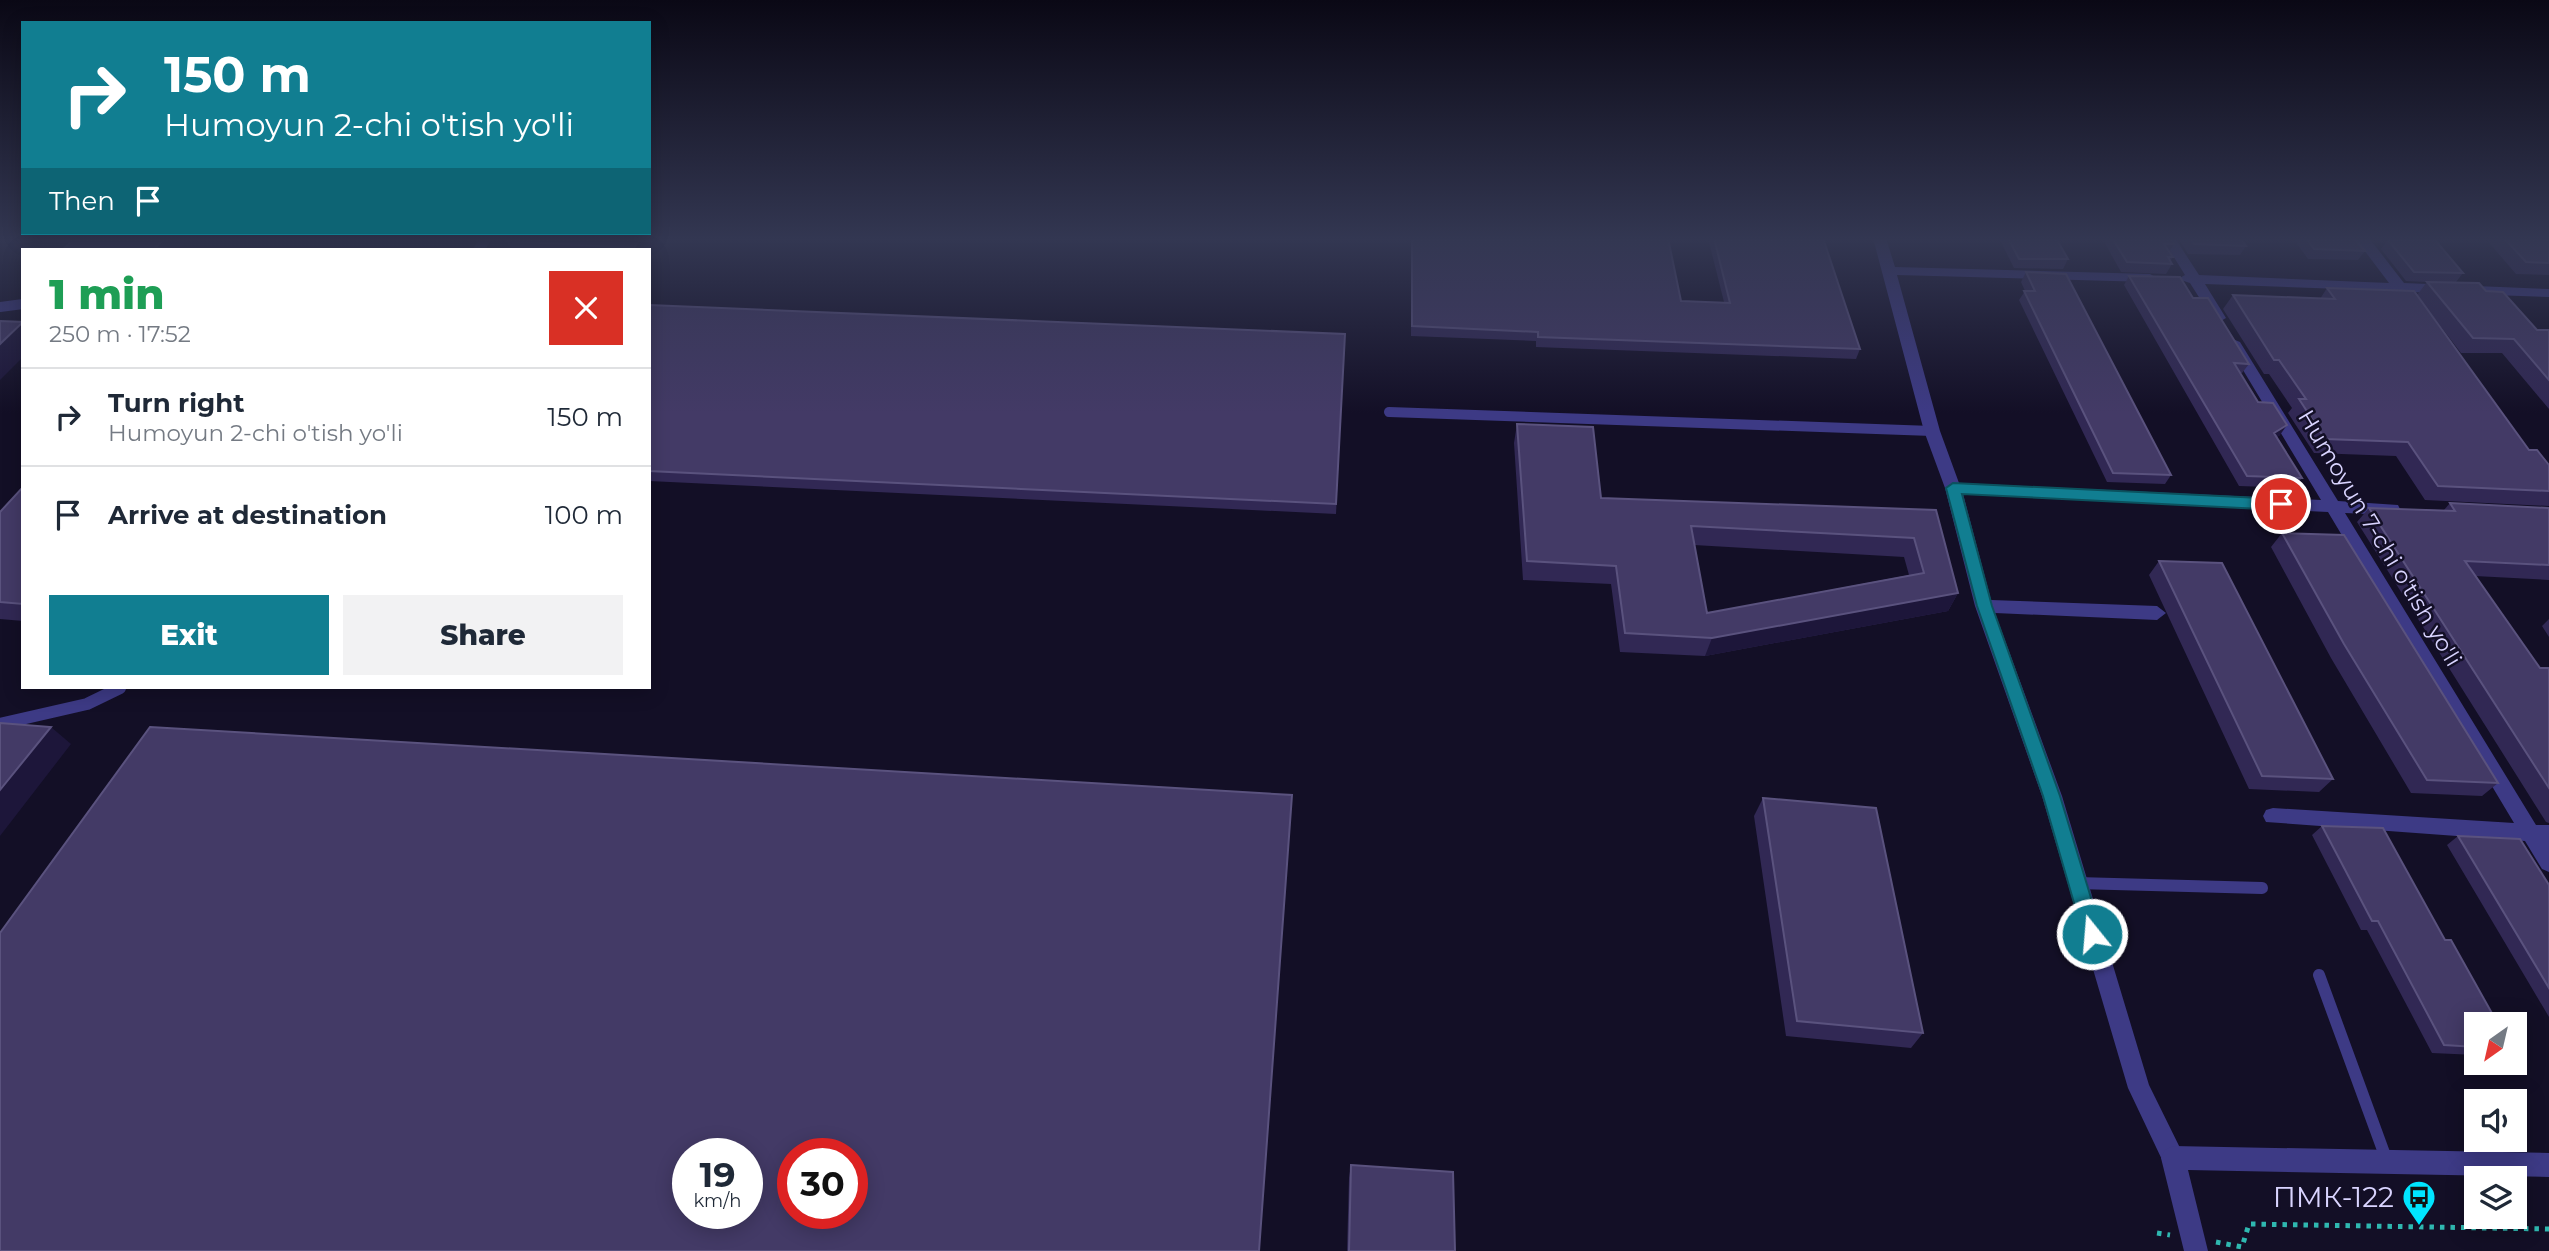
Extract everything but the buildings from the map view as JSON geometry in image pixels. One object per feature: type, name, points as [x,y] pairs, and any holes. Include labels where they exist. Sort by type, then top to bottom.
[{"type":"street","points":[[1898,296],[1932,431],[1953,488],[1984,606],[2052,796],[2139,1088],[2173,1158],[2194,1245]]},
{"type":"street","name":"Humoyun 7-chi o'tish yo'li","points":[[2206,296],[2540,834],[2549,863]]},
{"type":"street","points":[[2407,296],[2417,309]]},
{"type":"street","points":[[1953,488],[2416,510]]},
{"type":"street","points":[[1984,606],[2157,613]]},
{"type":"street","points":[[2273,816],[2540,834]]},
{"type":"street","points":[[2173,1158],[2549,1165]]},
{"type":"lane","points":[[0,307],[21,304]]},
{"type":"lane","points":[[1389,412],[1932,431]]},
{"type":"lane","points":[[0,724],[87,704],[118,689]]},
{"type":"lane","points":[[2077,883],[2262,888]]},
{"type":"lane","points":[[2319,975],[2387,1161]]},
{"type":"path","points":[[2157,1233],[2194,1245],[2242,1247],[2249,1224],[2549,1229]]},
{"type":"place","name":"ПМК-122","points":[[2419,1227]]},
{"type":"route","points":[[2092,934],[2052,796],[1984,606],[1953,488],[2281,504]]}]
